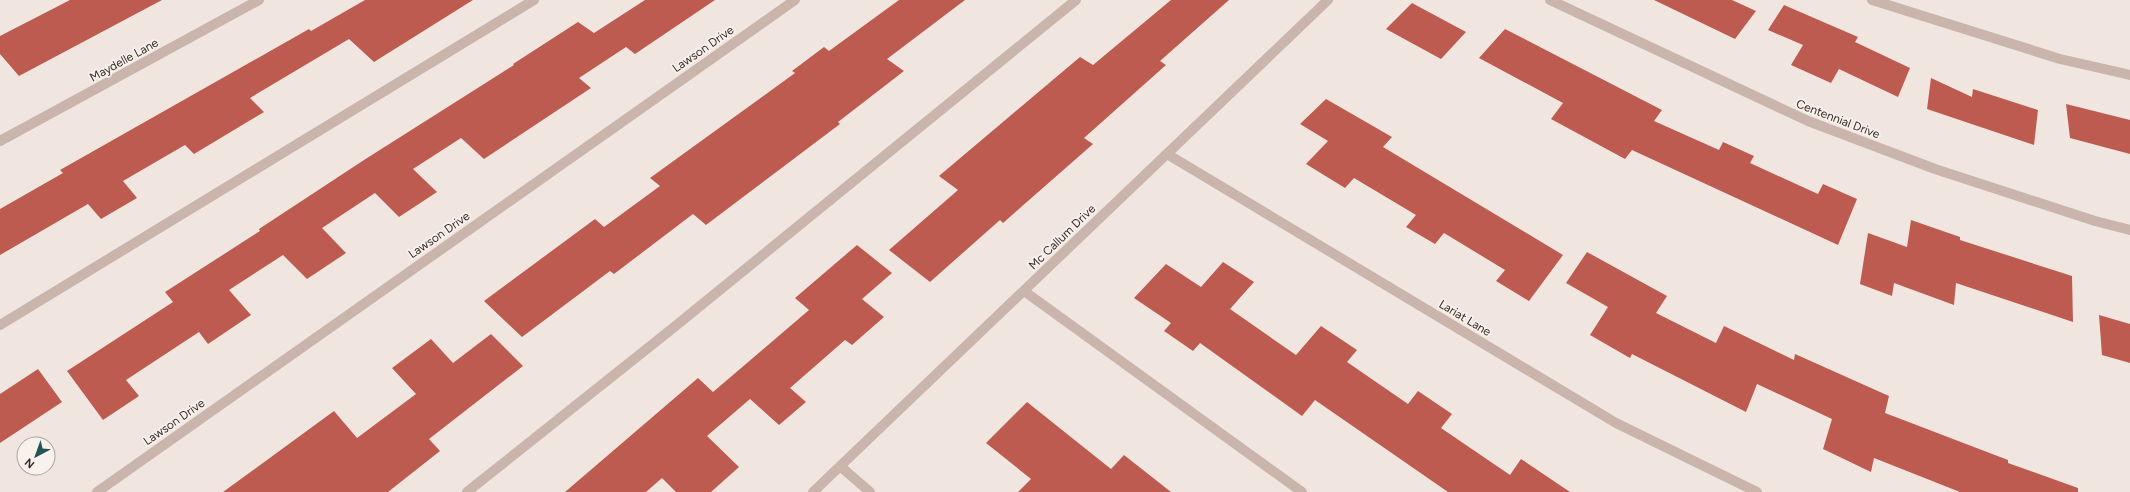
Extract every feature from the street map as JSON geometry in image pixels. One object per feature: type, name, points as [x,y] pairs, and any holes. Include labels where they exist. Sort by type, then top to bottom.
[{"type":"street","name":"Maydelle Lane","points":[[0,141],[259,0]]},
{"type":"street","points":[[0,325],[534,0]]},
{"type":"street","name":"Lawson Drive","points":[[97,492],[795,0]]},
{"type":"street","points":[[467,492],[679,323],[1076,0]]},
{"type":"street","name":"Mc Callum Drive","points":[[813,492],[1328,0]]},
{"type":"street","name":"Centennial Drive","points":[[1550,0],[1808,121],[1935,170],[2095,221],[2130,230]]},
{"type":"street","points":[[1872,0],[2060,59],[2130,75]]},
{"type":"street","name":"Lariat Lane","points":[[1167,154],[1616,423],[1757,492]]},
{"type":"street","points":[[1024,291],[1302,492]]},
{"type":"street","points":[[840,466],[870,492]]},
{"type":"building","points":[[70,0],[162,0],[19,76],[0,54],[0,36]]},
{"type":"building","points":[[365,0],[473,0],[374,62],[349,39],[250,98],[264,112],[194,154],[185,145],[123,181],[137,198],[101,219],[88,204],[0,255],[0,209],[63,173],[60,170],[309,29],[311,31]]},
{"type":"building","points":[[645,0],[715,0],[635,54],[626,47],[579,78],[591,88],[484,159],[461,138],[413,169],[437,192],[399,217],[375,193],[322,228],[346,253],[307,279],[283,255],[229,290],[251,315],[208,344],[199,332],[126,380],[139,396],[103,420],[67,371],[173,302],[165,292],[260,231],[259,229],[364,160],[514,65],[513,64],[578,22],[594,33]]},
{"type":"building","points":[[899,0],[965,0],[887,59],[904,71],[838,122],[840,124],[706,225],[693,214],[614,274],[610,271],[522,337],[484,301],[595,219],[604,227],[660,186],[650,178],[795,73],[792,71],[824,47],[829,51]]},
{"type":"building","points":[[1171,0],[1229,0],[1160,61],[1166,65],[1084,138],[1093,144],[1003,223],[1000,220],[930,282],[889,250],[958,190],[939,176],[1080,57],[1093,65]]},
{"type":"building","points":[[1654,0],[1732,0],[1756,11],[1735,39]]},
{"type":"building","points":[[1412,3],[1466,32],[1441,59],[1386,29]]},
{"type":"building","points":[[1784,5],[1858,37],[1855,42],[1910,68],[1898,97],[1839,69],[1831,83],[1791,65],[1803,45],[1768,30]]},
{"type":"building","points":[[1505,29],[1662,110],[1654,121],[1719,150],[1723,142],[1754,156],[1750,163],[1818,194],[1823,184],[1857,199],[1838,245],[1632,150],[1625,159],[1551,119],[1563,103],[1479,58]]},
{"type":"building","points":[[1931,78],[1972,97],[1973,89],[2038,110],[2034,145],[1927,109]]},
{"type":"building","points":[[1326,99],[1392,137],[1383,147],[1563,255],[1529,301],[1496,281],[1505,270],[1444,233],[1435,244],[1406,227],[1416,215],[1354,178],[1345,188],[1306,164],[1328,141],[1300,124]]},
{"type":"building","points":[[2066,104],[2130,120],[2130,154],[2070,138]]},
{"type":"building","points":[[1911,220],[1960,237],[1960,240],[2072,276],[2073,322],[1956,283],[1954,305],[1894,283],[1892,296],[1860,284],[1868,233],[1907,247]]},
{"type":"building","points":[[857,245],[892,273],[862,299],[884,317],[852,345],[845,340],[790,388],[806,402],[779,425],[750,399],[707,436],[739,467],[711,492],[676,492],[662,478],[646,492],[565,492],[698,378],[713,392],[809,310],[795,298]]},
{"type":"building","points":[[1587,252],[1667,296],[1656,313],[1716,343],[1724,326],[1794,360],[1795,354],[1889,396],[1885,413],[2008,460],[2008,463],[2078,488],[2078,492],[1960,492],[1874,458],[1871,472],[1823,449],[1832,419],[1757,384],[1746,412],[1632,354],[1630,358],[1590,335],[1608,307],[1566,283]]},
{"type":"building","points":[[1223,262],[1254,282],[1230,309],[1296,355],[1321,326],[1357,350],[1347,362],[1408,404],[1418,391],[1452,414],[1441,428],[1510,475],[1521,459],[1570,492],[1448,492],[1315,400],[1302,416],[1200,343],[1193,351],[1164,331],[1171,323],[1134,298],[1166,264],[1201,287]]},
{"type":"building","points":[[2099,315],[2130,324],[2130,363],[2102,355]]},
{"type":"building","points":[[491,334],[523,366],[429,439],[440,451],[388,492],[223,492],[334,411],[357,438],[416,394],[392,368],[431,339],[453,363]]},
{"type":"building","points":[[38,369],[62,402],[0,443],[0,394]]},
{"type":"building","points":[[1027,402],[1111,469],[1124,455],[1171,492],[1018,492],[1031,479],[986,443]]}]
